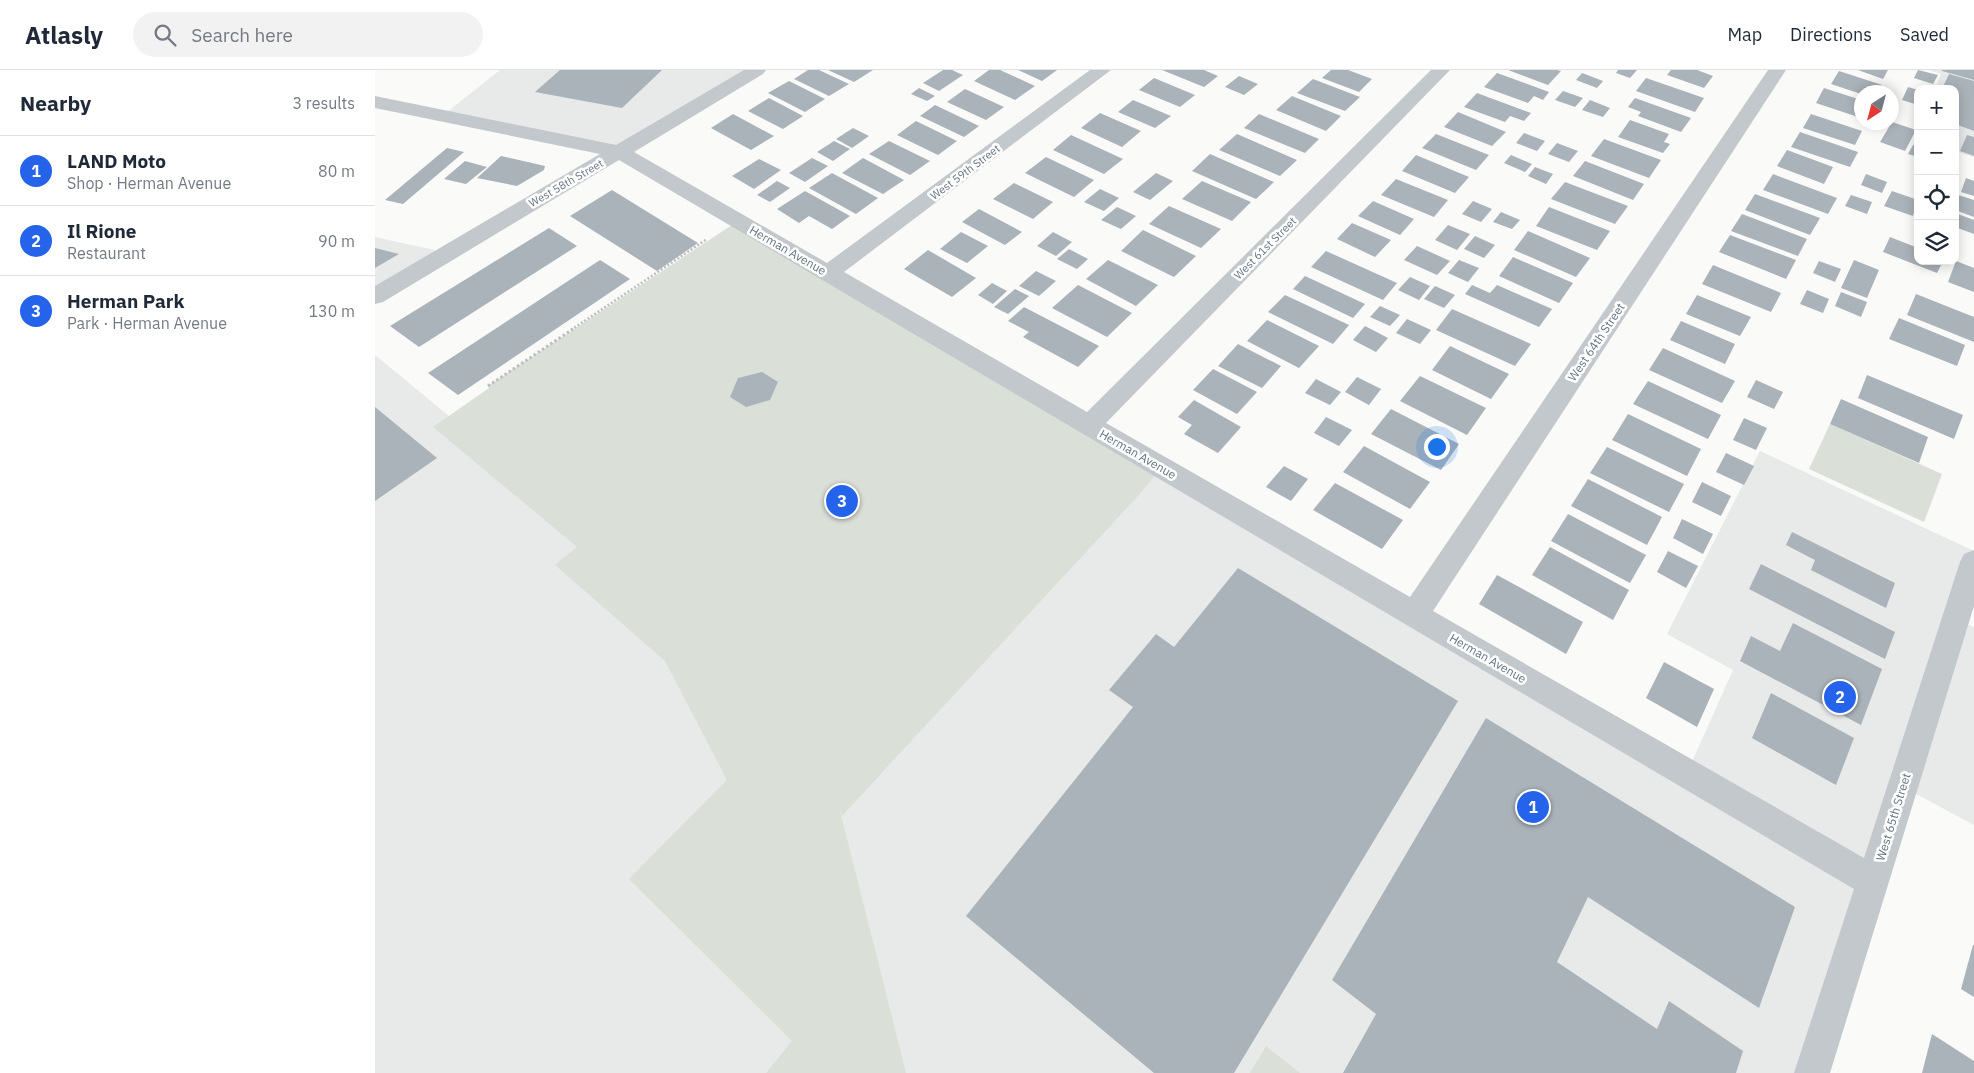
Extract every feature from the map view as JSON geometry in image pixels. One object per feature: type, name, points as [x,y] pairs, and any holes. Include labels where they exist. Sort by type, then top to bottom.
[{"type":"street","name":"West 58th Street","points":[[375,296],[757,70]]},
{"type":"street","name":"West 59th Street","points":[[828,273],[1102,70]]},
{"type":"street","name":"West 61st Street","points":[[1089,425],[1441,70]]},
{"type":"street","name":"West 64th Street","points":[[1414,615],[1777,70]]},
{"type":"street","name":"Herman Avenue","points":[[375,102],[619,152],[1873,882]]},
{"type":"street","name":"West 65th Street","points":[[1812,1073],[1873,882],[1964,623],[1974,562]]},
{"type":"path","points":[[488,386],[707,239]]},
{"type":"shaded area","points":[[500,70],[757,70],[620,152],[442,116]]},
{"type":"shaded area","points":[[1929,70],[1974,70],[1974,157],[1959,152],[1959,85],[1937,85],[1941,74]]},
{"type":"shaded area","points":[[738,221],[1161,468],[1137,497],[842,816],[838,803],[906,1073],[766,1073],[792,1041],[629,879],[727,780],[665,661],[555,565],[577,547],[433,427],[489,388],[488,386]]},
{"type":"shaded area","points":[[375,237],[448,253],[375,296]]},
{"type":"shaded area","points":[[375,355],[882,773],[1161,468],[1687,773],[1733,670],[1667,634],[1760,451],[1974,551],[1955,620],[1974,627],[1974,825],[1903,787],[1812,1073],[375,1073]]},
{"type":"shaded area","points":[[1830,424],[1942,474],[1924,522],[1809,469]]},
{"type":"shaded area","points":[[1266,1046],[1300,1073],[1250,1073]]},
{"type":"building","points":[[560,70],[662,70],[622,108],[535,92]]},
{"type":"building","points":[[808,70],[819,70],[849,84],[829,96],[794,79]]},
{"type":"building","points":[[828,70],[873,70],[854,82]]},
{"type":"building","points":[[943,70],[952,70],[963,75],[939,91],[923,83]]},
{"type":"building","points":[[989,70],[1000,70],[1035,86],[1015,100],[974,81]]},
{"type":"building","points":[[1018,70],[1057,70],[1042,81]]},
{"type":"building","points":[[1162,70],[1204,70],[1218,76],[1204,87]]},
{"type":"building","points":[[1331,70],[1348,70],[1372,79],[1359,92],[1322,78]]},
{"type":"building","points":[[1508,70],[1557,70],[1561,71],[1548,85]]},
{"type":"building","points":[[1618,70],[1637,70],[1630,78],[1616,73]]},
{"type":"building","points":[[1671,70],[1697,70],[1713,76],[1704,88],[1667,75]]},
{"type":"building","points":[[1858,70],[1888,70],[1883,79]]},
{"type":"building","points":[[1918,70],[1938,75],[1933,84],[1914,78]]},
{"type":"building","points":[[1942,70],[1974,70],[1974,80],[1942,71]]},
{"type":"building","points":[[1839,71],[1882,85],[1854,85],[1854,92],[1831,84]]},
{"type":"building","points":[[1497,73],[1549,92],[1543,100],[1534,96],[1528,103],[1484,87]]},
{"type":"building","points":[[1582,73],[1603,81],[1597,88],[1576,80]]},
{"type":"building","points":[[1949,74],[1974,81],[1974,131],[1959,125],[1959,85],[1944,85]]},
{"type":"building","points":[[1239,76],[1258,84],[1244,95],[1225,87]]},
{"type":"building","points":[[1154,78],[1195,95],[1180,107],[1139,90]]},
{"type":"building","points":[[1646,78],[1704,98],[1695,112],[1636,91]]},
{"type":"building","points":[[1313,79],[1360,97],[1345,111],[1297,93]]},
{"type":"building","points":[[789,81],[825,99],[805,112],[768,93]]},
{"type":"building","points":[[1908,87],[1914,89],[1914,104],[1902,100]]},
{"type":"building","points":[[919,88],[935,96],[927,101],[911,94]]},
{"type":"building","points":[[1824,88],[1854,98],[1854,116],[1816,103]]},
{"type":"building","points":[[965,89],[1004,107],[986,120],[947,102]]},
{"type":"building","points":[[1563,91],[1583,98],[1575,107],[1555,100]]},
{"type":"building","points":[[1477,93],[1531,113],[1524,121],[1510,116],[1505,122],[1464,107]]},
{"type":"building","points":[[1292,96],[1341,116],[1326,131],[1276,110]]},
{"type":"building","points":[[769,98],[803,116],[783,129],[748,111]]},
{"type":"building","points":[[1635,98],[1691,118],[1681,132],[1638,116],[1641,112],[1628,107]]},
{"type":"building","points":[[1133,100],[1171,116],[1155,128],[1118,112]]},
{"type":"building","points":[[1590,100],[1610,108],[1603,117],[1582,110]]},
{"type":"building","points":[[935,105],[979,126],[964,137],[920,116]]},
{"type":"building","points":[[1458,112],[1506,132],[1492,146],[1444,127]]},
{"type":"building","points":[[1100,113],[1141,131],[1122,147],[1081,128]]},
{"type":"building","points":[[733,114],[774,136],[751,150],[711,128]]},
{"type":"building","points":[[1259,114],[1319,139],[1305,153],[1244,128]]},
{"type":"building","points":[[1811,114],[1854,128],[1854,130],[1862,131],[1855,145],[1803,128]]},
{"type":"building","points":[[1630,120],[1669,134],[1664,142],[1670,144],[1663,153],[1618,137]]},
{"type":"building","points":[[916,121],[957,141],[938,155],[897,135]]},
{"type":"building","points":[[1899,124],[1914,129],[1914,134],[1905,151],[1880,142],[1887,130],[1899,130]]},
{"type":"building","points":[[853,128],[869,136],[852,148],[836,139]]},
{"type":"building","points":[[1800,132],[1858,152],[1850,167],[1791,147]]},
{"type":"building","points":[[1524,133],[1545,141],[1537,151],[1516,143]]},
{"type":"building","points":[[1237,134],[1297,160],[1280,176],[1219,150]]},
{"type":"building","points":[[1436,134],[1489,155],[1476,170],[1422,148]]},
{"type":"building","points":[[1071,135],[1123,159],[1104,174],[1053,150]]},
{"type":"building","points":[[1967,135],[1974,137],[1974,156],[1960,151]]},
{"type":"building","points":[[1604,139],[1661,160],[1649,178],[1591,156]]},
{"type":"building","points":[[834,141],[850,149],[833,161],[817,152]]},
{"type":"building","points":[[889,141],[930,161],[910,175],[869,154]]},
{"type":"building","points":[[1557,143],[1578,151],[1569,162],[1548,154]]},
{"type":"building","points":[[1913,145],[1914,145],[1914,156],[1908,154]]},
{"type":"building","points":[[447,148],[464,152],[403,204],[385,200]]},
{"type":"building","points":[[1787,150],[1833,167],[1824,184],[1777,166]]},
{"type":"building","points":[[1210,154],[1274,182],[1256,199],[1192,171]]},
{"type":"building","points":[[1416,155],[1469,177],[1455,193],[1402,171]]},
{"type":"building","points":[[1511,155],[1532,164],[1525,172],[1504,163]]},
{"type":"building","points":[[501,156],[545,166],[544,170],[517,186],[477,178]]},
{"type":"building","points":[[1046,157],[1094,180],[1074,197],[1025,173]]},
{"type":"building","points":[[812,158],[828,166],[805,182],[789,173]]},
{"type":"building","points":[[863,158],[904,180],[883,194],[842,173]]},
{"type":"building","points":[[759,159],[781,170],[754,189],[732,176]]},
{"type":"building","points":[[465,161],[487,167],[466,184],[444,179]]},
{"type":"building","points":[[1585,161],[1644,184],[1633,200],[1573,176]]},
{"type":"building","points":[[1535,167],[1553,174],[1546,184],[1528,176]]},
{"type":"building","points":[[832,173],[878,198],[856,214],[809,188]]},
{"type":"building","points":[[1156,173],[1173,181],[1150,200],[1133,192]]},
{"type":"building","points":[[1773,174],[1837,198],[1828,214],[1763,190]]},
{"type":"building","points":[[1866,174],[1887,182],[1882,193],[1861,185]]},
{"type":"building","points":[[1966,178],[1974,181],[1974,196],[1961,192]]},
{"type":"building","points":[[1396,179],[1448,200],[1434,217],[1381,195]]},
{"type":"building","points":[[777,181],[790,188],[770,202],[757,195]]},
{"type":"building","points":[[1202,181],[1251,202],[1232,221],[1182,199]]},
{"type":"building","points":[[1565,182],[1628,206],[1615,224],[1551,199]]},
{"type":"building","points":[[1014,183],[1053,202],[1033,219],[993,199]]},
{"type":"building","points":[[1100,189],[1119,198],[1104,211],[1084,202]]},
{"type":"building","points":[[612,190],[698,243],[657,271],[570,216]]},
{"type":"building","points":[[805,191],[850,216],[832,229],[809,216],[799,223],[777,209]]},
{"type":"building","points":[[1892,191],[1914,199],[1913,216],[1884,206]]},
{"type":"building","points":[[1755,194],[1820,218],[1810,235],[1745,210]]},
{"type":"building","points":[[1851,195],[1872,202],[1867,214],[1845,206]]},
{"type":"building","points":[[1959,195],[1974,200],[1974,217],[1959,211]]},
{"type":"building","points":[[1373,201],[1414,219],[1400,235],[1358,216]]},
{"type":"building","points":[[1473,201],[1492,209],[1481,222],[1462,214]]},
{"type":"building","points":[[1169,206],[1221,229],[1201,248],[1149,224]]},
{"type":"building","points":[[1117,207],[1136,216],[1121,229],[1101,220]]},
{"type":"building","points":[[1549,207],[1610,231],[1597,250],[1536,226]]},
{"type":"building","points":[[979,209],[1022,232],[1005,245],[962,222]]},
{"type":"building","points":[[1501,212],[1520,220],[1512,229],[1493,222]]},
{"type":"building","points":[[1742,214],[1807,239],[1798,256],[1731,231]]},
{"type":"building","points":[[1959,214],[1974,220],[1974,234],[1959,228]]},
{"type":"building","points":[[1352,223],[1391,240],[1375,257],[1337,239]]},
{"type":"building","points":[[1448,225],[1470,234],[1457,250],[1435,240]]},
{"type":"building","points":[[549,228],[577,246],[419,347],[390,326]]},
{"type":"building","points":[[1143,230],[1196,256],[1174,277],[1121,251]]},
{"type":"building","points":[[1528,231],[1590,258],[1576,277],[1514,250]]},
{"type":"building","points":[[961,232],[988,246],[967,263],[940,249]]},
{"type":"building","points":[[1053,232],[1072,242],[1056,256],[1037,246]]},
{"type":"building","points":[[1730,235],[1796,260],[1786,279],[1719,252]]},
{"type":"building","points":[[1475,236],[1495,245],[1484,258],[1464,249]]},
{"type":"building","points":[[1890,237],[1914,246],[1914,264],[1883,252]]},
{"type":"building","points":[[1417,246],[1450,261],[1437,275],[1404,260]]},
{"type":"building","points":[[375,248],[399,254],[375,268]]},
{"type":"building","points":[[1069,249],[1088,259],[1077,269],[1057,259]]},
{"type":"building","points":[[928,250],[976,278],[952,297],[904,269]]},
{"type":"building","points":[[1326,251],[1397,283],[1383,300],[1311,267]]},
{"type":"building","points":[[1513,257],[1573,283],[1559,303],[1499,276]]},
{"type":"building","points":[[600,260],[630,279],[458,395],[428,373]]},
{"type":"building","points":[[1108,260],[1158,285],[1136,306],[1086,279]]},
{"type":"building","points":[[1459,260],[1479,268],[1468,282],[1448,273]]},
{"type":"building","points":[[1854,260],[1879,270],[1867,298],[1841,288]]},
{"type":"building","points":[[1819,261],[1841,269],[1835,282],[1813,273]]},
{"type":"building","points":[[1959,262],[1974,268],[1974,292],[1948,282],[1954,265],[1959,265]]},
{"type":"building","points":[[1713,265],[1781,293],[1771,312],[1702,284]]},
{"type":"building","points":[[1916,265],[1941,265],[1937,273]]},
{"type":"building","points":[[1036,271],[1056,281],[1039,296],[1019,286]]},
{"type":"building","points":[[1305,276],[1365,304],[1353,318],[1293,289]]},
{"type":"building","points":[[1410,277],[1430,286],[1419,300],[1398,290]]},
{"type":"building","points":[[992,283],[1007,291],[993,304],[978,295]]},
{"type":"building","points":[[1078,285],[1132,313],[1107,337],[1052,308]]},
{"type":"building","points":[[1472,285],[1490,293],[1497,285],[1552,309],[1539,327],[1465,294]]},
{"type":"building","points":[[1435,286],[1455,295],[1444,308],[1424,299]]},
{"type":"building","points":[[1015,289],[1029,296],[1008,314],[994,307]]},
{"type":"building","points":[[1807,290],[1829,299],[1823,313],[1800,304]]},
{"type":"building","points":[[1841,292],[1867,302],[1861,317],[1835,306]]},
{"type":"building","points":[[1916,294],[1974,317],[1974,342],[1907,315]]},
{"type":"building","points":[[1285,295],[1349,325],[1333,344],[1268,312]]},
{"type":"building","points":[[1697,295],[1751,317],[1740,336],[1686,314]]},
{"type":"building","points":[[1380,306],[1400,315],[1390,326],[1370,317]]},
{"type":"building","points":[[1024,307],[1099,346],[1078,367],[1023,337],[1029,332],[1008,321]]},
{"type":"building","points":[[1452,309],[1531,344],[1515,366],[1436,330]]},
{"type":"building","points":[[1899,318],[1965,345],[1957,366],[1889,339]]},
{"type":"building","points":[[1407,319],[1431,330],[1420,344],[1396,333]]},
{"type":"building","points":[[1267,320],[1319,346],[1299,368],[1247,341]]},
{"type":"building","points":[[1681,321],[1735,344],[1725,364],[1670,340]]},
{"type":"building","points":[[1365,326],[1388,338],[1376,352],[1353,340]]},
{"type":"building","points":[[1238,344],[1281,366],[1262,388],[1218,366]]},
{"type":"building","points":[[1450,346],[1509,374],[1491,399],[1432,370]]},
{"type":"building","points":[[1663,348],[1735,381],[1722,403],[1649,370]]},
{"type":"building","points":[[1213,369],[1257,392],[1237,414],[1193,390]]},
{"type":"building","points":[[762,372],[778,382],[770,400],[746,407],[730,397],[738,378]]},
{"type":"building","points":[[1867,375],[1963,415],[1954,439],[1858,398]]},
{"type":"building","points":[[1420,376],[1486,408],[1467,435],[1400,401]]},
{"type":"building","points":[[1357,377],[1381,389],[1369,405],[1345,392]]},
{"type":"building","points":[[1316,379],[1341,392],[1330,405],[1305,393]]},
{"type":"building","points":[[1756,380],[1783,392],[1774,409],[1747,397]]},
{"type":"building","points":[[1648,381],[1721,415],[1708,439],[1633,404]]},
{"type":"building","points":[[1841,399],[1928,437],[1919,463],[1830,424]]},
{"type":"building","points":[[1194,400],[1241,427],[1218,453],[1184,434],[1192,425],[1178,417]]},
{"type":"building","points":[[375,407],[437,458],[375,501]]},
{"type":"building","points":[[1391,409],[1459,444],[1441,470],[1371,434]]},
{"type":"building","points":[[1628,414],[1701,449],[1687,476],[1612,440]]},
{"type":"building","points":[[1326,417],[1352,430],[1339,446],[1314,433]]},
{"type":"building","points":[[1744,418],[1767,428],[1756,450],[1733,440]]},
{"type":"building","points":[[1364,446],[1430,482],[1410,509],[1343,472]]},
{"type":"building","points":[[1607,447],[1684,484],[1669,512],[1590,473]]},
{"type":"building","points":[[1726,453],[1754,466],[1744,485],[1716,472]]},
{"type":"building","points":[[1284,466],[1308,479],[1291,501],[1266,487]]},
{"type":"building","points":[[1588,479],[1662,517],[1647,545],[1571,506]]},
{"type":"building","points":[[1702,482],[1731,496],[1721,516],[1692,502]]},
{"type":"building","points":[[1335,483],[1403,520],[1382,549],[1313,510]]},
{"type":"building","points":[[1568,514],[1646,555],[1630,583],[1551,541]]},
{"type":"building","points":[[1682,519],[1713,534],[1703,554],[1673,538]]},
{"type":"building","points":[[1792,532],[1895,583],[1886,608],[1811,570],[1815,560],[1786,545]]},
{"type":"building","points":[[1550,547],[1629,590],[1613,620],[1532,575]]},
{"type":"building","points":[[1668,551],[1698,566],[1686,588],[1657,572]]},
{"type":"building","points":[[1761,564],[1895,632],[1885,659],[1749,589]]},
{"type":"building","points":[[1238,568],[1458,701],[1234,1073],[1154,1073],[966,916],[1133,707],[1109,690],[1156,634],[1174,647]]},
{"type":"building","points":[[1497,575],[1583,622],[1566,654],[1479,604]]},
{"type":"building","points":[[1793,623],[1882,669],[1861,725],[1740,661],[1751,636],[1780,651]]},
{"type":"building","points":[[1664,662],[1714,689],[1697,727],[1646,698]]},
{"type":"building","points":[[1771,693],[1854,738],[1836,785],[1752,738]]},
{"type":"building","points":[[1486,718],[1795,907],[1759,1008],[1588,897],[1557,962],[1657,1029],[1669,1001],[1743,1051],[1736,1073],[1343,1073],[1376,1014],[1332,980]]},
{"type":"building","points":[[1974,945],[1974,997],[1961,989]]},
{"type":"building","points":[[1932,1034],[1974,1061],[1974,1073],[1922,1073]]},
{"type":"place","name":"Herman Park","points":[[842,501]]},
{"type":"place","name":"Il Rione","points":[[1840,697]]},
{"type":"place","name":"LAND Moto","points":[[1533,807]]}]
